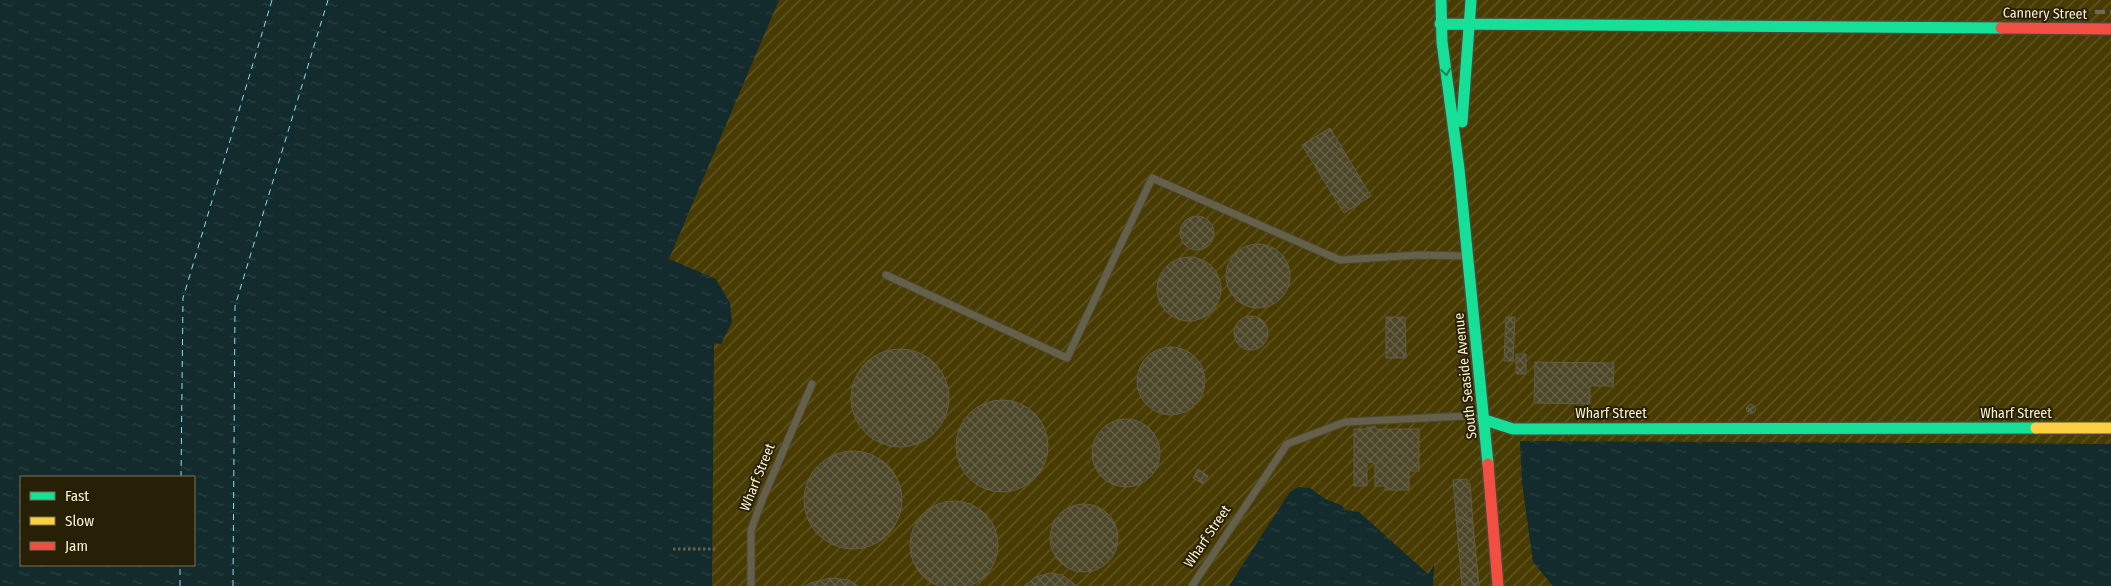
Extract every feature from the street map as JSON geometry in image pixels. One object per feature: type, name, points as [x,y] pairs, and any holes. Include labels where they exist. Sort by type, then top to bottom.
[{"type":"street","name":"South Seaside Avenue","points":[[1441,0],[1440,24],[1459,164],[1485,420],[1498,586]]},
{"type":"street","name":"South Seaside Avenue","points":[[1459,164],[1471,0]]},
{"type":"street","name":"Cannery Street","points":[[1440,24],[2111,29]]},
{"type":"street","name":"Wharf Street","points":[[1485,420],[1513,428],[2111,428]]},
{"type":"lane","points":[[886,275],[1067,358],[1152,178],[1340,260],[1419,255],[1468,256]]},
{"type":"lane","name":"Wharf Street","points":[[751,586],[752,530],[762,500],[812,384]]},
{"type":"lane","name":"Wharf Street","points":[[1192,586],[1287,444],[1345,422],[1466,416],[1485,420]]},
{"type":"path","points":[[673,549],[718,549]]},
{"type":"shaded area","points":[[0,0],[2111,0],[2111,586],[0,586]]},
{"type":"water","points":[[0,0],[779,0],[669,259],[716,279],[730,303],[732,322],[721,344],[714,343],[712,586],[0,586]]},
{"type":"water","points":[[1520,441],[2111,444],[2111,586],[1553,586],[1533,562],[1522,483]]},
{"type":"water","points":[[1298,487],[1310,488],[1325,499],[1343,506],[1344,510],[1359,512],[1428,574],[1434,565],[1433,586],[1229,586],[1289,493]]},
{"type":"building","points":[[1330,128],[1371,196],[1344,213],[1302,145]]},
{"type":"building","points":[[1197,216],[1209,221],[1214,233],[1209,245],[1197,250],[1185,245],[1180,233],[1185,221]]},
{"type":"building","points":[[1258,244],[1276,250],[1284,258],[1290,276],[1284,294],[1276,302],[1258,308],[1240,302],[1232,294],[1226,276],[1232,258],[1240,250]]},
{"type":"building","points":[[1189,257],[1207,263],[1215,271],[1221,289],[1215,307],[1207,315],[1189,321],[1171,315],[1163,307],[1157,289],[1163,271],[1171,263]]},
{"type":"building","points":[[1251,316],[1263,321],[1268,333],[1263,345],[1251,350],[1239,345],[1234,333],[1239,321]]},
{"type":"building","points":[[1386,317],[1405,317],[1406,358],[1386,358]]},
{"type":"building","points":[[1506,317],[1515,317],[1513,361],[1504,361]]},
{"type":"building","points":[[1164,347],[1178,347],[1190,352],[1200,362],[1205,374],[1205,388],[1200,400],[1190,410],[1178,415],[1164,415],[1152,410],[1142,400],[1137,388],[1137,374],[1142,362],[1152,352]]},
{"type":"building","points":[[900,349],[919,352],[935,363],[946,379],[949,398],[946,417],[935,433],[919,444],[900,447],[881,444],[865,433],[854,417],[851,398],[854,379],[865,363],[881,352]]},
{"type":"building","points":[[1516,354],[1526,354],[1526,374],[1516,374]]},
{"type":"building","points":[[1535,362],[1614,363],[1613,386],[1590,386],[1590,404],[1534,403]]},
{"type":"building","points":[[1002,400],[1020,403],[1035,413],[1045,428],[1048,446],[1045,464],[1035,479],[1020,489],[1002,492],[984,489],[969,479],[959,464],[956,446],[959,428],[969,413],[984,403]]},
{"type":"building","points":[[1751,404],[1756,409],[1751,414],[1746,409]]},
{"type":"building","points":[[1119,419],[1133,419],[1145,424],[1155,434],[1160,446],[1160,460],[1155,472],[1145,482],[1133,487],[1119,487],[1107,482],[1097,472],[1092,460],[1092,446],[1097,434],[1107,424]]},
{"type":"building","points":[[1367,427],[1376,427],[1376,429],[1419,429],[1419,471],[1409,471],[1409,490],[1385,490],[1385,486],[1375,486],[1375,463],[1367,462],[1367,486],[1354,486],[1354,429],[1367,429]]},
{"type":"building","points":[[853,451],[872,454],[888,465],[899,481],[902,500],[899,519],[888,535],[872,546],[853,549],[834,546],[818,535],[807,519],[804,500],[807,481],[818,465],[834,454]]},
{"type":"building","points":[[1198,469],[1208,476],[1203,484],[1193,478]]},
{"type":"building","points":[[1467,479],[1467,484],[1470,483],[1473,524],[1456,515],[1453,480]]},
{"type":"building","points":[[954,501],[971,504],[979,508],[991,520],[997,536],[997,554],[991,570],[979,582],[971,586],[937,586],[929,582],[917,570],[913,562],[910,545],[913,528],[917,520],[929,508],[937,504]]},
{"type":"building","points":[[1077,504],[1091,504],[1103,509],[1113,519],[1118,531],[1118,545],[1113,557],[1103,567],[1091,572],[1077,572],[1065,567],[1055,557],[1050,545],[1050,531],[1055,519],[1065,509]]},
{"type":"building","points":[[1456,515],[1473,524],[1479,586],[1462,586]]},
{"type":"building","points":[[1049,573],[1062,575],[1077,586],[1024,586],[1036,577]]},
{"type":"building","points":[[830,578],[849,580],[858,586],[806,586],[810,583]]},
{"type":"ferry route","points":[[181,476],[183,298],[272,0]]},
{"type":"ferry route","points":[[233,586],[235,306],[328,0]]},
{"type":"ferry route","points":[[180,566],[180,586]]},
{"type":"railway","points":[[2095,12],[2111,12]]},
{"type":"traffic: fast","points":[[1441,0],[1442,42],[1459,169],[1488,464]]},
{"type":"traffic: fast","points":[[1462,122],[1471,0]]},
{"type":"traffic: fast","points":[[1440,24],[2001,28]]},
{"type":"traffic: fast","points":[[1485,420],[1513,429],[2036,428]]},
{"type":"traffic: slow","points":[[2036,428],[2111,428]]},
{"type":"traffic: jam","points":[[2001,28],[2111,29]]},
{"type":"traffic: jam","points":[[1488,464],[1498,586]]}]
